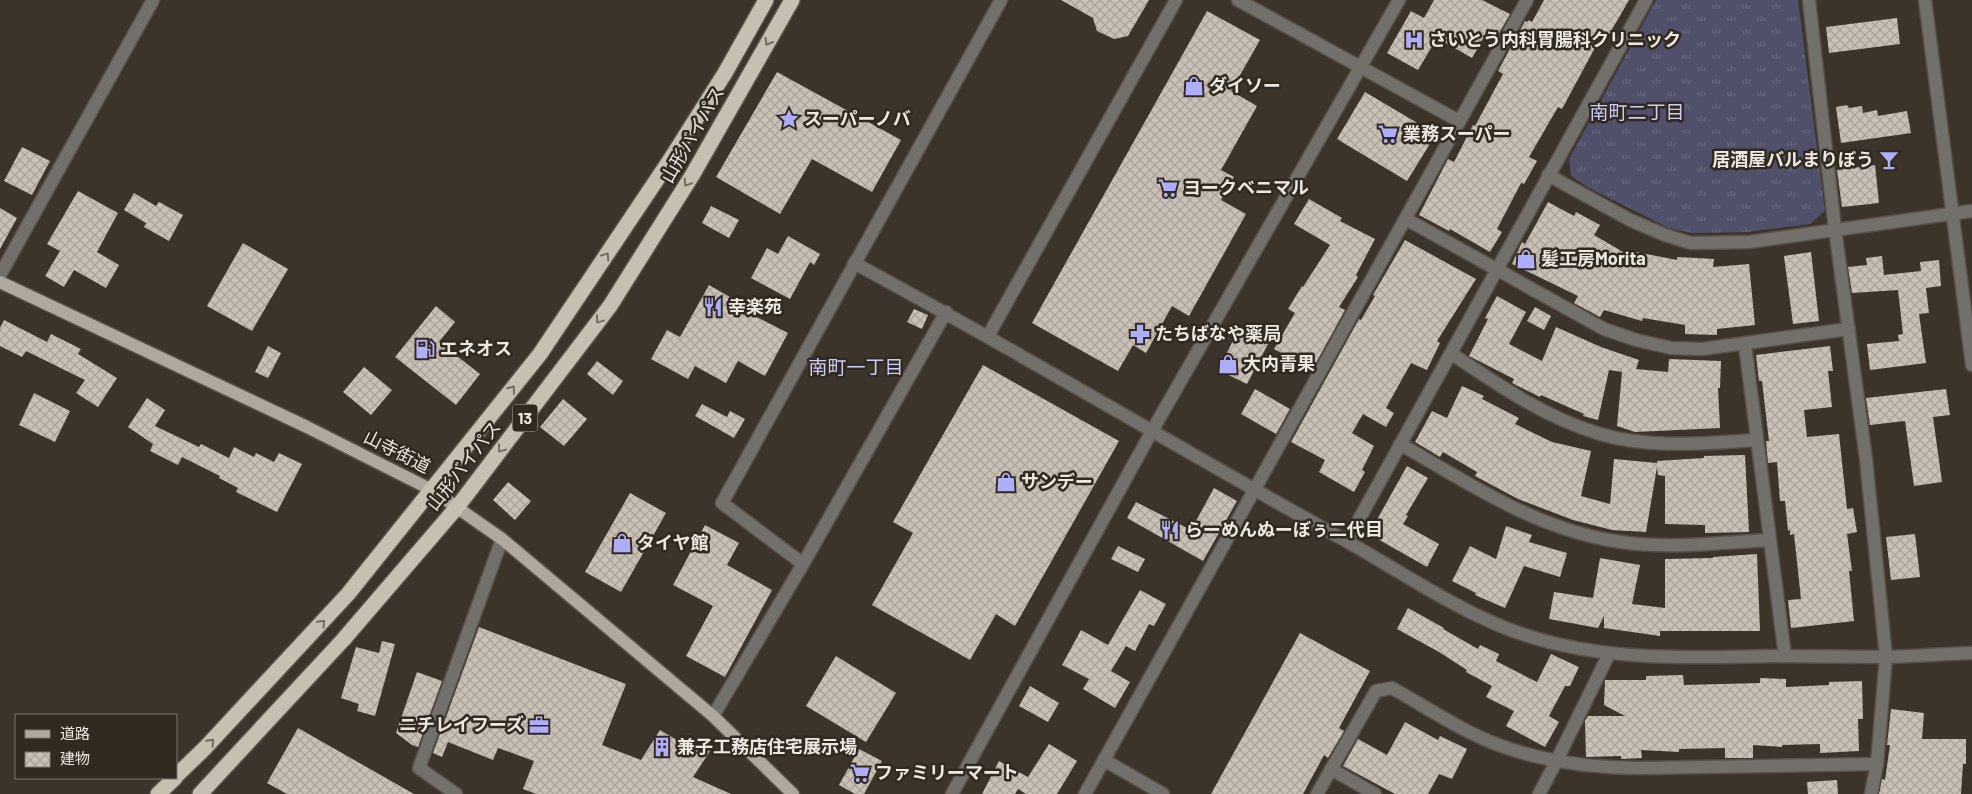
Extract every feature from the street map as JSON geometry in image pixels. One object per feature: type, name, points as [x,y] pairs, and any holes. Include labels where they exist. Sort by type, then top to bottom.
[{"type":"highway","name":"山形バイパス","points":[[178,775],[348,594],[540,354],[670,160],[725,73],[766,0]]},
{"type":"highway","name":"山形バイパス","points":[[200,794],[342,640],[458,506],[610,306],[693,174],[792,0]]},
{"type":"highway","name":"山形バイパス","points":[[158,794],[174,779]]},
{"type":"main road","name":"山寺街道","points":[[0,282],[308,427],[432,490],[458,506],[502,539],[713,716],[793,794]]},
{"type":"street","points":[[0,275],[153,0]]},
{"type":"street","points":[[803,564],[722,503],[1002,0]]},
{"type":"street","points":[[988,336],[1176,0]]},
{"type":"street","points":[[1238,0],[1459,121]]},
{"type":"street","points":[[952,794],[1152,431],[1399,0]]},
{"type":"street","points":[[1085,794],[1528,0]]},
{"type":"street","points":[[1347,541],[1646,0]]},
{"type":"street","points":[[1809,0],[1834,229],[1866,459],[1886,656],[1877,764],[1871,794]]},
{"type":"street","points":[[1925,0],[1972,365]]},
{"type":"street","points":[[1548,176],[1664,236],[1691,243],[1749,242],[1972,211]]},
{"type":"street","points":[[1406,219],[1604,329],[1636,340],[1678,348],[1702,349],[1745,345],[1849,329]]},
{"type":"street","points":[[854,263],[946,312],[1254,490],[1347,541],[1441,598],[1505,629],[1555,644],[1609,654],[1682,658],[1886,656],[1972,653]]},
{"type":"street","points":[[713,716],[803,564],[946,312]]},
{"type":"street","points":[[1745,345],[1768,540],[1785,656]]},
{"type":"street","points":[[1452,354],[1531,404],[1600,434],[1628,440],[1658,442],[1696,443],[1756,440]]},
{"type":"street","points":[[1400,444],[1525,514],[1586,536],[1621,542],[1650,544],[1715,544],[1768,540]]},
{"type":"street","points":[[456,794],[419,768],[502,539]]},
{"type":"street","points":[[1539,794],[1609,654]]},
{"type":"street","points":[[1317,794],[1376,691],[1392,688],[1496,744],[1556,762],[1632,768],[1877,764]]},
{"type":"street","points":[[1104,760],[1164,794]]},
{"type":"street","points":[[1331,769],[1375,794]]},
{"type":"green space","points":[[1656,0],[1798,0],[1825,211],[1810,224],[1747,232],[1692,233],[1669,228],[1589,188],[1571,176],[1569,159]]},
{"type":"building","points":[[1061,0],[1149,0],[1128,36],[1114,39],[1097,31],[1093,18]]},
{"type":"building","points":[[1434,0],[1482,0],[1510,14],[1498,35],[1488,30],[1472,58],[1437,38],[1418,70],[1387,53],[1411,11],[1424,18]]},
{"type":"building","points":[[1544,0],[1629,0],[1603,45],[1598,42],[1562,109],[1558,107],[1529,157],[1537,161],[1524,184],[1521,183],[1497,229],[1502,232],[1490,252],[1450,229],[1449,231],[1419,215],[1448,159],[1454,162],[1473,125],[1475,126],[1503,74],[1498,71],[1525,21],[1529,20],[1532,22]]},
{"type":"building","name":"ヨークベニマル","points":[[1207,11],[1260,40],[1231,91],[1257,106],[1221,170],[1234,177],[1221,200],[1246,214],[1189,316],[1172,306],[1146,353],[1133,345],[1118,371],[1032,323]]},
{"type":"building","points":[[1897,18],[1900,44],[1829,53],[1826,27]]},
{"type":"building","points":[[777,72],[901,140],[872,192],[812,159],[780,214],[716,177]]},
{"type":"building","points":[[1365,92],[1436,134],[1407,181],[1337,139]]},
{"type":"building","points":[[1847,105],[1849,108],[1862,106],[1863,113],[1877,110],[1878,116],[1907,111],[1911,133],[1841,143],[1836,107]]},
{"type":"building","points":[[22,147],[50,161],[32,195],[4,181]]},
{"type":"building","points":[[1875,165],[1879,203],[1842,207],[1837,170]]},
{"type":"building","points":[[78,191],[118,213],[97,252],[119,265],[106,288],[74,270],[64,287],[45,276],[60,251],[47,244]]},
{"type":"building","points":[[134,193],[156,206],[159,202],[183,215],[169,241],[144,227],[146,223],[124,210]]},
{"type":"building","points":[[1309,199],[1342,218],[1340,221],[1375,239],[1356,275],[1358,277],[1339,307],[1345,310],[1312,370],[1274,349],[1295,313],[1288,309],[1330,245],[1294,224]]},
{"type":"building","points":[[1548,202],[1574,216],[1576,212],[1600,225],[1594,235],[1635,259],[1636,252],[1677,260],[1677,257],[1714,259],[1713,267],[1749,264],[1755,325],[1717,329],[1717,335],[1685,334],[1685,325],[1643,318],[1642,321],[1604,310],[1600,317],[1574,303],[1578,296],[1512,264],[1522,242],[1525,244]]},
{"type":"building","points":[[711,206],[739,220],[729,238],[702,223]]},
{"type":"building","points":[[0,208],[17,218],[0,249]]},
{"type":"building","points":[[788,236],[820,254],[814,265],[810,262],[790,299],[751,278],[767,248],[778,254]]},
{"type":"building","points":[[1405,240],[1476,279],[1437,341],[1440,343],[1427,370],[1411,363],[1386,408],[1394,413],[1386,427],[1363,414],[1352,433],[1374,446],[1362,470],[1365,472],[1354,492],[1319,472],[1325,460],[1291,442]]},
{"type":"building","points":[[243,243],[288,269],[252,331],[207,306]]},
{"type":"building","points":[[1811,252],[1819,321],[1793,324],[1784,256]]},
{"type":"building","points":[[1882,256],[1884,275],[1921,271],[1920,262],[1939,260],[1941,286],[1926,288],[1929,313],[1919,314],[1926,363],[1870,370],[1867,344],[1899,341],[1898,335],[1903,334],[1898,290],[1852,293],[1848,267],[1867,265],[1866,258]]},
{"type":"building","points":[[709,285],[730,297],[727,302],[788,333],[765,376],[738,361],[726,383],[695,366],[688,379],[651,359],[667,330],[680,337]]},
{"type":"building","points":[[1497,296],[1526,312],[1509,344],[1542,361],[1556,327],[1601,347],[1639,360],[1636,369],[1668,372],[1669,359],[1721,361],[1720,388],[1718,388],[1720,428],[1635,432],[1617,426],[1622,372],[1609,370],[1598,420],[1583,416],[1584,414],[1541,395],[1540,397],[1512,383],[1514,379],[1469,356],[1488,319],[1485,318]]},
{"type":"building","name":"エネオス","points":[[436,306],[455,322],[439,342],[480,374],[456,405],[395,357]]},
{"type":"building","points":[[1535,307],[1551,316],[1544,330],[1527,321]]},
{"type":"building","points":[[914,309],[928,315],[922,329],[907,322]]},
{"type":"building","points":[[4,320],[47,342],[51,334],[81,349],[78,354],[117,378],[98,407],[76,393],[85,380],[26,351],[22,357],[0,346],[0,328]]},
{"type":"building","points":[[1239,329],[1268,344],[1247,384],[1218,370]]},
{"type":"building","points":[[268,346],[281,353],[268,378],[255,372]]},
{"type":"building","points":[[1830,346],[1833,371],[1828,371],[1832,407],[1804,410],[1807,437],[1839,434],[1847,509],[1853,508],[1857,532],[1847,534],[1852,571],[1849,571],[1854,621],[1791,628],[1788,600],[1801,599],[1794,534],[1790,535],[1790,530],[1788,531],[1785,501],[1780,501],[1777,462],[1768,463],[1766,441],[1769,441],[1762,381],[1759,381],[1756,355]]},
{"type":"building","points":[[597,361],[623,381],[613,395],[587,374]]},
{"type":"building","name":"サンデー","points":[[983,365],[1119,441],[1015,626],[996,614],[970,660],[872,605],[913,533],[893,522]]},
{"type":"building","points":[[364,367],[392,390],[371,415],[343,392]]},
{"type":"building","points":[[1462,386],[1484,396],[1482,399],[1519,418],[1515,424],[1552,442],[1591,451],[1581,496],[1610,504],[1614,459],[1657,463],[1657,461],[1704,458],[1704,456],[1745,455],[1749,532],[1705,533],[1705,525],[1665,524],[1665,476],[1658,475],[1657,467],[1646,532],[1612,530],[1573,520],[1518,499],[1475,476],[1477,472],[1443,452],[1440,457],[1415,442],[1432,411],[1447,418]]},
{"type":"building","points":[[1255,389],[1290,409],[1276,434],[1241,414]]},
{"type":"building","points":[[1946,389],[1950,415],[1933,417],[1942,482],[1914,486],[1905,421],[1870,425],[1866,398]]},
{"type":"building","points":[[34,393],[70,411],[55,442],[19,425]]},
{"type":"building","points":[[147,398],[165,410],[155,426],[199,447],[201,444],[229,458],[234,447],[254,457],[256,453],[274,462],[279,453],[302,464],[277,512],[236,492],[238,488],[219,478],[220,476],[182,457],[178,465],[150,451],[153,444],[128,427]]},
{"type":"building","points":[[563,399],[587,419],[564,446],[540,427]]},
{"type":"building","points":[[702,404],[727,417],[730,411],[745,419],[734,438],[695,416]]},
{"type":"building","points":[[1407,466],[1428,478],[1406,515],[1408,516],[1403,524],[1439,544],[1427,567],[1369,534]]},
{"type":"building","points":[[508,482],[531,501],[515,520],[493,500]]},
{"type":"building","points":[[1214,488],[1237,501],[1203,561],[1127,518],[1136,502],[1191,530]]},
{"type":"building","points":[[630,493],[666,513],[621,592],[585,572]]},
{"type":"building","points":[[705,525],[739,543],[727,565],[772,590],[725,677],[686,656],[713,606],[673,585]]},
{"type":"building","points":[[1506,526],[1532,535],[1529,542],[1567,553],[1560,577],[1524,566],[1505,608],[1475,595],[1476,593],[1452,581],[1470,546],[1496,559]]},
{"type":"building","points":[[1915,534],[1920,577],[1891,580],[1886,537]]},
{"type":"building","points":[[1118,546],[1145,559],[1138,572],[1111,559]]},
{"type":"building","points":[[1757,554],[1760,631],[1660,631],[1660,636],[1604,628],[1604,616],[1598,628],[1549,619],[1554,592],[1593,598],[1600,558],[1640,565],[1632,604],[1665,608],[1665,559],[1713,558]]},
{"type":"building","points":[[1140,590],[1166,604],[1154,626],[1149,624],[1135,651],[1126,646],[1111,671],[1130,682],[1115,708],[1083,689],[1089,679],[1062,665],[1081,630],[1108,645]]},
{"type":"building","points":[[1408,608],[1478,649],[1480,645],[1499,654],[1496,661],[1537,682],[1551,654],[1579,667],[1570,686],[1565,686],[1549,716],[1559,722],[1545,747],[1506,726],[1514,711],[1486,697],[1492,686],[1466,672],[1467,670],[1439,652],[1397,629]]},
{"type":"building","name":"ニチレイフーズ","points":[[479,627],[626,684],[602,745],[641,760],[660,730],[690,748],[694,741],[710,751],[693,777],[731,794],[536,794],[523,789],[534,761],[498,748],[493,760],[448,742],[442,757],[433,753]]},
{"type":"building","points":[[1300,633],[1370,671],[1339,728],[1344,731],[1328,758],[1324,755],[1303,794],[1211,794]]},
{"type":"building","points":[[382,641],[395,644],[375,716],[357,711],[359,704],[341,698],[356,647],[379,653]]},
{"type":"building","points":[[836,656],[896,693],[866,742],[806,706]]},
{"type":"building","points":[[417,672],[442,681],[418,747],[412,745],[396,733]]},
{"type":"building","points":[[1683,675],[1684,685],[1760,683],[1760,678],[1786,679],[1786,687],[1829,685],[1829,682],[1862,681],[1863,719],[1858,719],[1859,751],[1820,753],[1820,744],[1782,745],[1782,747],[1753,745],[1753,758],[1725,758],[1725,748],[1679,749],[1679,752],[1641,750],[1642,758],[1621,759],[1621,756],[1586,757],[1585,721],[1588,716],[1625,716],[1604,705],[1605,680],[1646,680],[1646,676]]},
{"type":"building","points":[[1030,686],[1059,703],[1048,722],[1019,706]]},
{"type":"building","points":[[1891,709],[1924,713],[1922,739],[1966,739],[1966,764],[1963,764],[1961,794],[1879,794],[1882,779],[1885,780],[1890,745],[1887,745]]},
{"type":"building","points":[[1405,722],[1438,740],[1440,736],[1467,749],[1452,779],[1439,774],[1428,794],[1395,794],[1343,766],[1358,739],[1387,755]]},
{"type":"building","points":[[298,728],[414,794],[287,794],[267,783]]},
{"type":"building","points":[[1049,744],[1077,761],[1057,794],[1026,794],[1018,789],[1015,794],[982,794],[999,761],[1028,777]]},
{"type":"building","name":"ファミリーマート","points":[[859,749],[882,761],[864,794],[855,794],[839,785]]},
{"type":"building","points":[[1837,780],[1838,794],[1808,794],[1807,782]]},
{"type":"place","name":"さいとう内科胃腸科クリニック","points":[[1414,40]]},
{"type":"place","name":"ダイソー","points":[[1194,86]]},
{"type":"place","name":"スーパーノバ","points":[[789,119]]},
{"type":"place","name":"業務スーパー","points":[[1388,134]]},
{"type":"place","name":"居酒屋バルまりぼう","points":[[1889,160]]},
{"type":"place","name":"ヨークベニマル","points":[[1168,188]]},
{"type":"place","name":"髪工房Morita","points":[[1526,259]]},
{"type":"place","name":"幸楽苑","points":[[713,307]]},
{"type":"place","name":"たちばなや薬局","points":[[1140,334]]},
{"type":"place","name":"エネオス","points":[[425,349]]},
{"type":"place","name":"大内青果","points":[[1228,364]]},
{"type":"place","name":"サンデー","points":[[1006,482]]},
{"type":"place","name":"らーめんぬーぼぅ二代目","points":[[1170,530]]},
{"type":"place","name":"タイヤ館","points":[[622,543]]},
{"type":"place","name":"ニチレイフーズ","points":[[539,725]]},
{"type":"place","name":"兼子工務店住宅展示場","points":[[662,747]]},
{"type":"place","name":"ファミリーマート","points":[[860,773]]},
{"type":"district","name":"南町二丁目","points":[[1637,112]]},
{"type":"district","name":"南町一丁目","points":[[856,367]]}]
